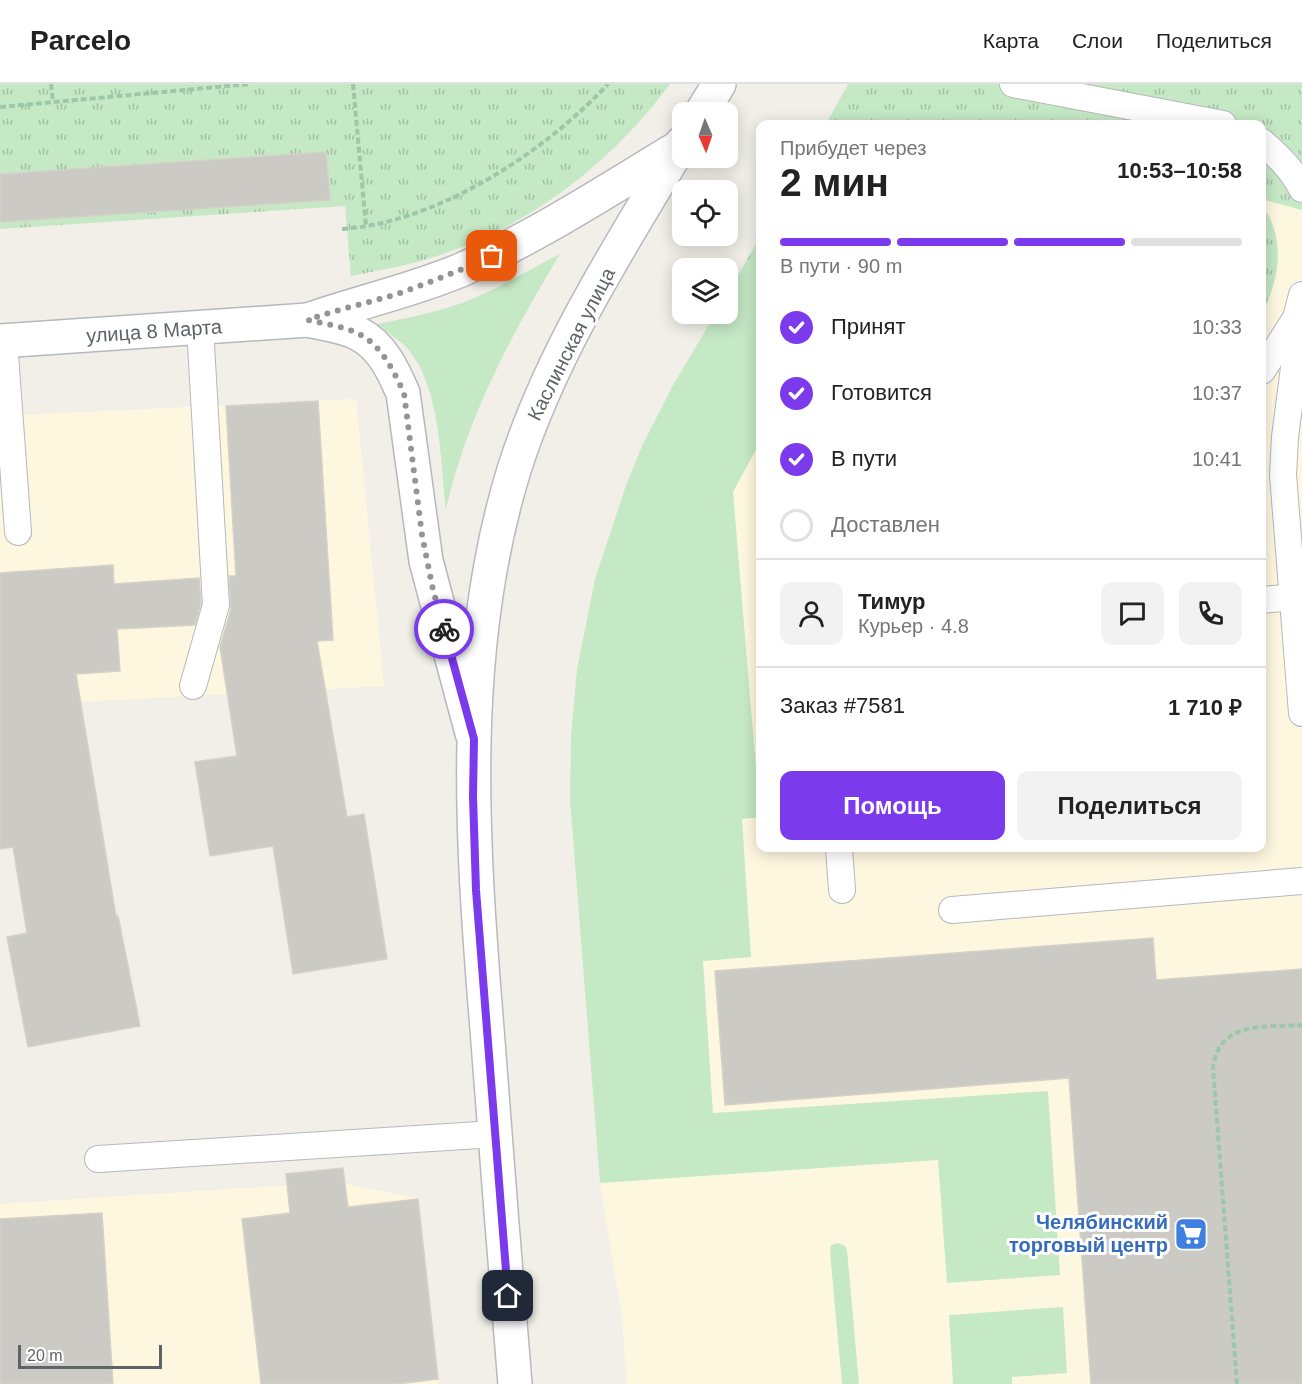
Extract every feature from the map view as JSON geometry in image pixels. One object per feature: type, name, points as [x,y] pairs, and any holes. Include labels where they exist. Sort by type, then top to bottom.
[{"type":"main road","points":[[708,102],[719,84]]},
{"type":"main road","points":[[308,320],[405,291],[459,271],[508,248],[672,151]]},
{"type":"main road","name":"Каслинская улица","points":[[515,1384],[476,890],[474,739],[477,675],[486,598],[500,524],[514,469],[530,426],[557,364],[607,271],[672,162]]},
{"type":"main road","points":[[308,320],[357,333],[373,344],[394,372],[404,393],[426,561],[474,739]]},
{"type":"main road","name":"улица 8 Марта","points":[[2,341],[308,320]]},
{"type":"lane","points":[[1013,84],[1202,120]]},
{"type":"lane","points":[[1266,145],[1295,176],[1302,189]]},
{"type":"lane","points":[[1266,364],[1299,306]]},
{"type":"lane","points":[[1299,306],[1294,375],[1283,437],[1283,475],[1301,697]]},
{"type":"lane","points":[[193,686],[216,605],[200,327]]},
{"type":"lane","points":[[2,341],[18,532]]},
{"type":"lane","points":[[1266,600],[1293,597]]},
{"type":"lane","points":[[839,852],[842,890]]},
{"type":"lane","points":[[952,910],[1302,881]]},
{"type":"lane","points":[[98,1159],[495,1134]]},
{"type":"path","points":[[51,84],[53,102]]},
{"type":"path","points":[[0,107],[250,84]]},
{"type":"path","points":[[353,84],[366,227]]},
{"type":"path","points":[[342,229],[366,227],[410,215],[490,178],[532,151],[608,84]]},
{"type":"path","points":[[1237,1384],[1214,1058],[1225,1039],[1244,1030],[1302,1025]]},
{"type":"shaded area","points":[[1266,200],[1302,210],[1302,1384],[627,1384],[622,1317],[600,1183],[570,800],[571,735],[577,669],[595,579],[626,485],[643,444],[672,387],[709,324],[738,324],[738,287],[756,276],[756,852],[1266,852],[1266,305],[1278,253],[1275,231],[1266,211]]},
{"type":"shaded area","points":[[356,399],[384,686],[0,706],[0,416]]},
{"type":"shaded area","points":[[338,1182],[418,1199],[438,1384],[0,1384],[0,1204]]},
{"type":"green space","points":[[0,84],[670,84],[623,139],[568,187],[538,208],[474,242],[440,255],[351,276],[345,206],[0,229]]},
{"type":"green space","points":[[848,84],[1302,84],[1302,210],[1266,200],[1266,120],[828,120]]},
{"type":"green space","points":[[1266,212],[1275,231],[1278,259],[1266,304]]},
{"type":"green space","points":[[756,244],[756,449],[733,492],[756,769],[756,817],[742,819],[751,957],[703,961],[713,1113],[1048,1091],[1060,1275],[947,1283],[938,1160],[600,1183],[570,800],[571,735],[577,669],[595,579],[626,485],[643,444],[672,387],[709,324],[738,324],[738,276]]},
{"type":"green space","points":[[756,244],[756,273],[742,269]]},
{"type":"green space","points":[[560,254],[508,345],[493,377],[466,441],[446,509],[440,444],[432,399],[425,378],[416,359],[403,344],[377,324],[418,316],[459,304],[498,287]]},
{"type":"green space","points":[[838,1243],[845,1246],[847,1250],[859,1384],[842,1384],[830,1252],[831,1245]]},
{"type":"green space","points":[[1063,1307],[1067,1373],[1012,1377],[1012,1384],[953,1384],[949,1315]]},
{"type":"building","points":[[326,152],[330,200],[0,222],[0,174]]},
{"type":"building","points":[[318,401],[333,640],[317,641],[347,817],[364,814],[387,959],[293,974],[273,846],[210,856],[195,762],[237,756],[220,647],[231,609],[229,576],[236,576],[226,406]]},
{"type":"building","points":[[113,565],[114,584],[199,578],[201,603],[195,625],[117,629],[120,671],[76,674],[116,916],[118,916],[140,1026],[28,1047],[7,937],[27,933],[13,847],[0,849],[0,573]]},
{"type":"building","name":"Челябинский торговый центр","points":[[1153,938],[1156,980],[1302,969],[1302,1384],[1091,1384],[1069,1078],[725,1105],[715,971]]},
{"type":"building","points":[[343,1168],[348,1207],[418,1199],[438,1379],[397,1384],[261,1384],[242,1219],[290,1213],[286,1174]]},
{"type":"building","points":[[102,1213],[113,1384],[0,1384],[0,1219]]},
{"type":"way so far","points":[[444,629],[426,561],[404,393],[394,372],[373,344],[357,333],[308,320],[405,291],[492,256]]},
{"type":"place","name":"Челябинский торговый центр","points":[[1191,1234]]},
{"type":"route","points":[[444,629],[474,739],[476,890],[508,1296]]}]
